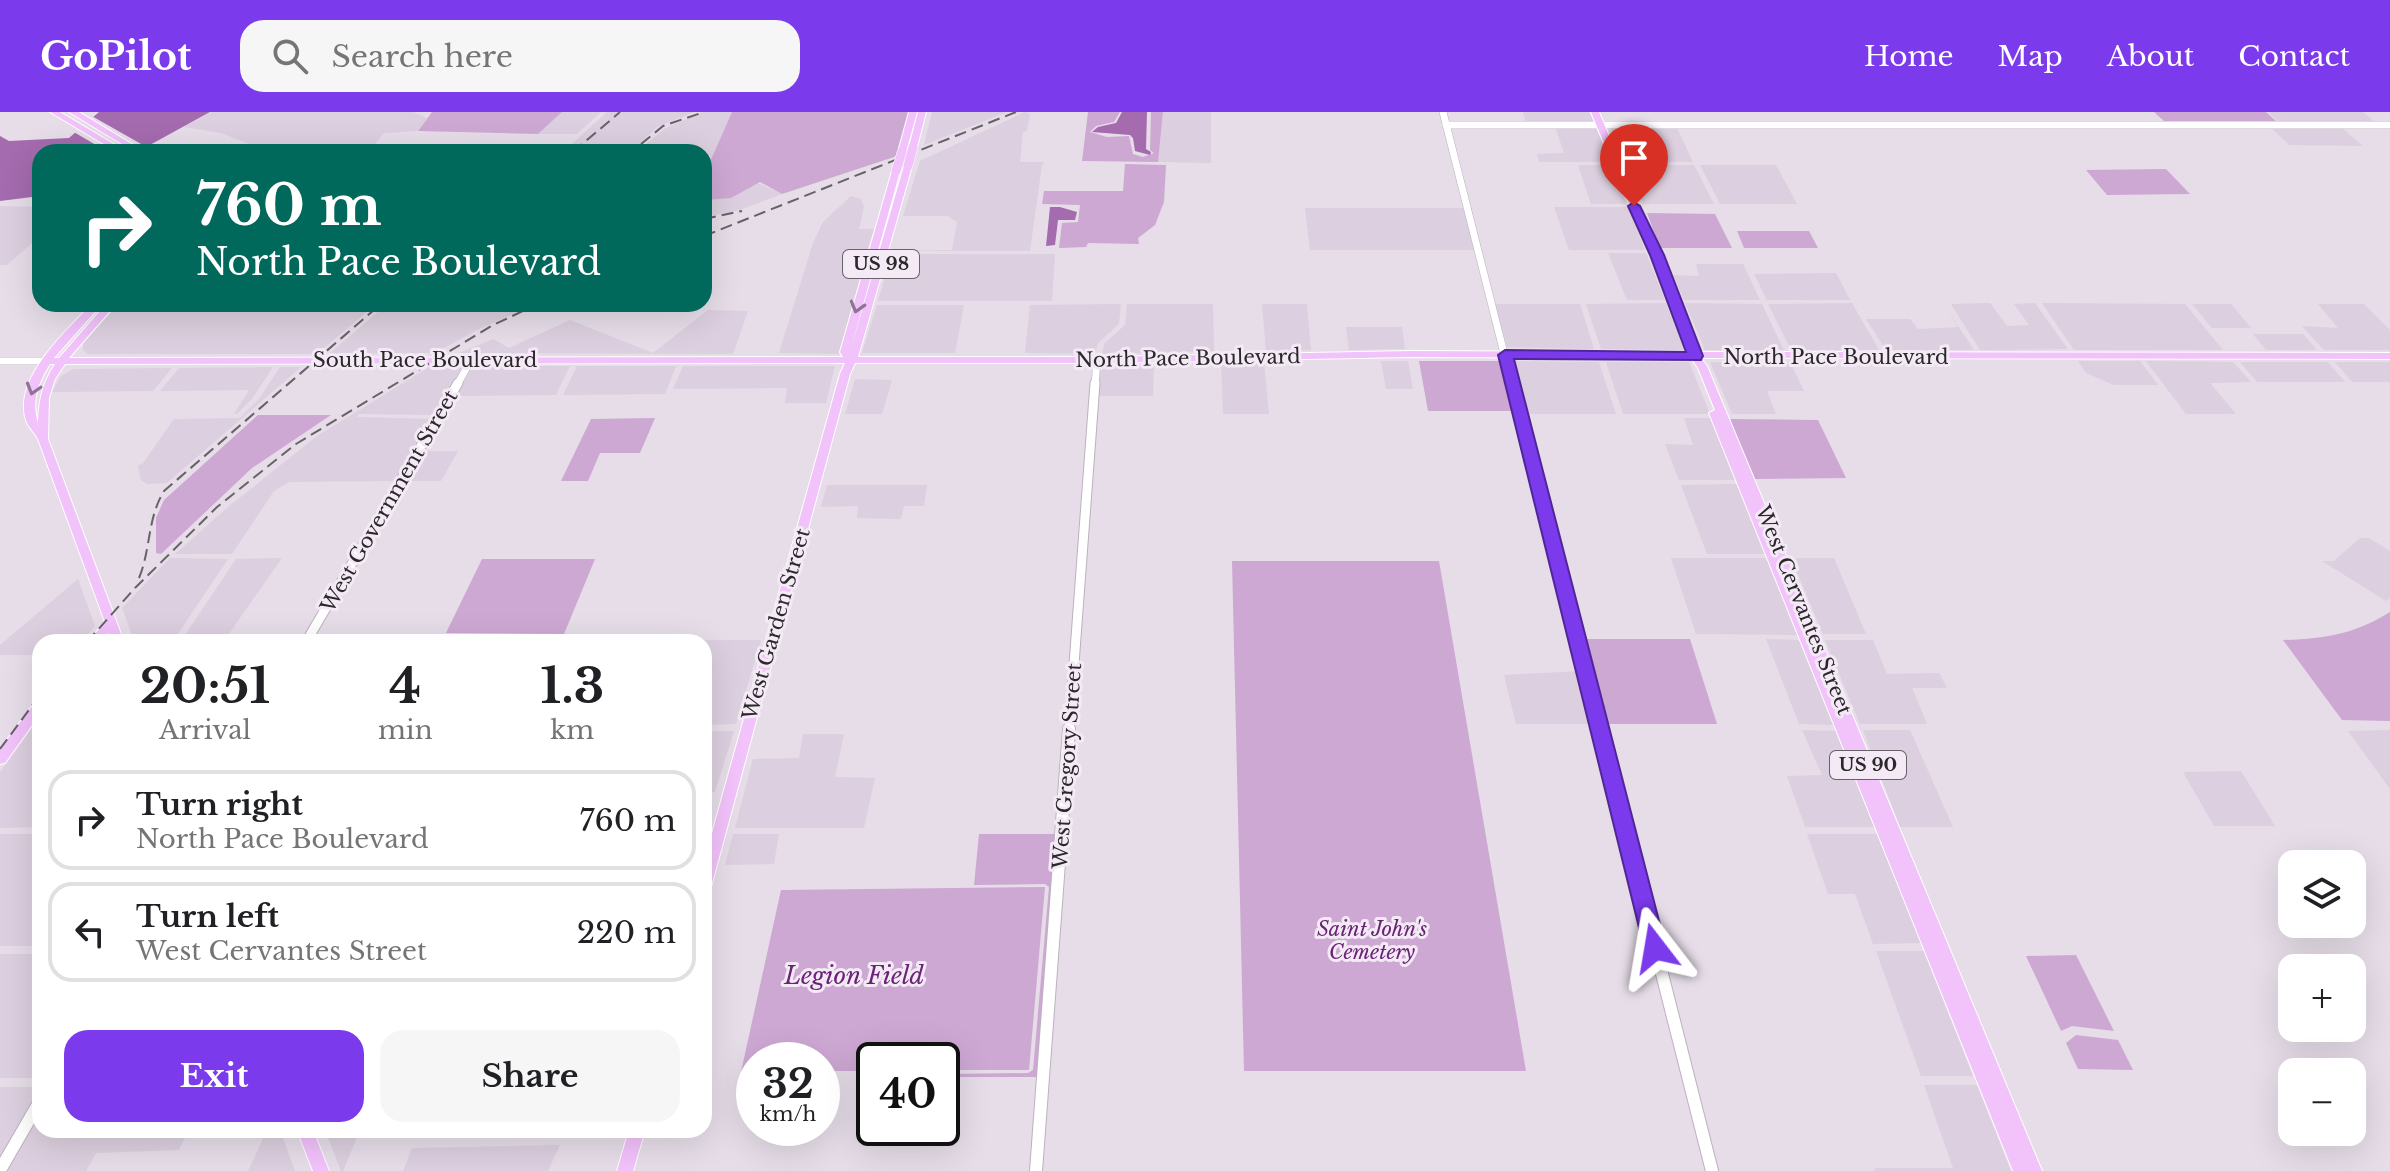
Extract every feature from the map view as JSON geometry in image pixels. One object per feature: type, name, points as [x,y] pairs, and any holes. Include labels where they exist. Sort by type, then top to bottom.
[{"type":"main road","points":[[54,112],[109,144]]},
{"type":"main road","points":[[73,112],[127,144]]},
{"type":"main road","name":"US 98","points":[[913,112],[845,352],[849,360],[856,350],[922,112]]},
{"type":"main road","name":"West Cervantes Street","points":[[1595,112],[1653,252],[1651,255],[1655,266],[1666,283],[1697,360],[1740,452],[2034,1171]]},
{"type":"main road","points":[[43,439],[35,431],[29,407],[36,377],[90,312]]},
{"type":"main road","points":[[104,312],[61,361],[50,379],[44,398],[43,439],[115,634]]},
{"type":"main road","points":[[84,334],[77,348],[79,354],[104,361]]},
{"type":"main road","name":"North Pace Boulevard","points":[[849,360],[1505,355],[1697,360],[2390,356]]},
{"type":"main road","name":"South Pace Boulevard","points":[[47,361],[849,360]]},
{"type":"main road","name":"West Garden Street","points":[[712,858],[849,360]]},
{"type":"main road","name":"West Cervantes Street","points":[[1697,360],[1695,366],[2021,1171]]},
{"type":"main road","points":[[101,634],[111,623]]},
{"type":"main road","points":[[0,759],[32,715]]},
{"type":"main road","points":[[1941,973],[1955,992],[1971,1032],[1981,1040]]},
{"type":"main road","points":[[1984,1080],[1995,1087],[2015,1136],[2028,1155]]},
{"type":"main road","points":[[308,1138],[321,1171]]},
{"type":"main road","points":[[625,1171],[635,1138]]},
{"type":"street","points":[[1443,112],[1712,1171]]},
{"type":"street","points":[[1446,125],[2390,125]]},
{"type":"street","name":"West Government Street","points":[[311,634],[471,360]]},
{"type":"street","name":"West Gregory Street","points":[[1036,1171],[1097,360]]},
{"type":"street","name":"South Pace Boulevard","points":[[0,361],[47,361]]},
{"type":"street","points":[[0,1170],[32,1115]]},
{"type":"shaded area","points":[[99,112],[210,112],[152,144],[32,144],[32,197],[0,201],[0,136],[9,141],[69,138]]},
{"type":"shaded area","points":[[212,112],[413,112],[427,118],[418,131],[384,133],[375,144],[249,144],[221,133],[184,127]]},
{"type":"shaded area","points":[[562,112],[601,112],[577,134],[538,134]]},
{"type":"shaded area","points":[[607,112],[695,112],[657,127],[639,144],[572,144]]},
{"type":"shaded area","points":[[703,112],[732,112],[712,157],[712,144],[646,144],[664,129]]},
{"type":"shaded area","points":[[932,112],[1007,112],[924,145]]},
{"type":"shaded area","points":[[1025,112],[1030,114],[1027,131],[1023,132],[1020,162],[1045,162],[1042,165],[1030,251],[893,251],[952,250],[957,222],[948,216],[903,216],[920,161]]},
{"type":"shaded area","points":[[1122,112],[1147,112],[1146,149],[1151,152],[1150,155],[1135,151],[1130,135],[1092,132],[1098,127],[1116,123]]},
{"type":"shaded area","points":[[1163,112],[1211,112],[1211,163],[1158,162]]},
{"type":"shaded area","points":[[1523,112],[1589,112],[1594,123],[1526,123]]},
{"type":"shaded area","points":[[2268,112],[2363,112],[2377,124],[2281,124]]},
{"type":"shaded area","points":[[1595,125],[1610,162],[1539,162],[1537,154],[1564,153],[1555,126]]},
{"type":"shaded area","points":[[1609,125],[1676,126],[1693,162],[1625,162]]},
{"type":"shaded area","points":[[2269,126],[2340,126],[2363,146],[2289,145]]},
{"type":"shaded area","points":[[1578,165],[1611,165],[1626,204],[1591,204]]},
{"type":"shaded area","points":[[1626,165],[1694,165],[1714,204],[1643,204]]},
{"type":"shaded area","points":[[1700,165],[1776,165],[1797,204],[1720,204]]},
{"type":"shaded area","points":[[712,169],[730,198],[755,182],[782,194],[740,210],[712,215]]},
{"type":"shaded area","points":[[851,196],[861,199],[864,207],[859,229],[874,229],[867,251],[855,253],[867,254],[839,354],[779,353],[813,243],[823,222]]},
{"type":"shaded area","points":[[0,206],[32,207],[32,243],[7,265],[0,265]]},
{"type":"shaded area","points":[[1050,207],[1077,212],[1075,220],[1058,220],[1055,245],[1046,246]]},
{"type":"shaded area","points":[[1554,207],[1628,207],[1645,250],[1569,250]]},
{"type":"shaded area","points":[[1305,208],[1463,208],[1475,250],[1310,250]]},
{"type":"shaded area","points":[[1608,253],[1646,253],[1665,300],[1627,300]]},
{"type":"shaded area","points":[[892,254],[1055,254],[1052,301],[878,301]]},
{"type":"shaded area","points":[[1696,264],[1743,264],[1760,300],[1684,300],[1673,275],[1699,276]]},
{"type":"shaded area","points":[[1836,273],[1850,300],[1767,300],[1754,274]]},
{"type":"shaded area","points":[[1666,303],[1684,350],[1601,349],[1586,304]]},
{"type":"shaded area","points":[[1685,303],[1762,304],[1784,350],[1705,350]]},
{"type":"shaded area","points":[[1852,303],[1879,350],[1791,350],[1768,304]]},
{"type":"shaded area","points":[[1990,303],[2007,326],[2029,325],[2014,304],[2035,303],[2068,349],[1980,350],[1951,304]]},
{"type":"shaded area","points":[[2042,303],[2185,304],[2223,350],[2074,350]]},
{"type":"shaded area","points":[[1121,304],[1119,324],[1098,343],[1095,354],[1025,353],[1030,305]]},
{"type":"shaded area","points":[[1127,304],[1213,304],[1214,351],[1102,354],[1104,344],[1125,325]]},
{"type":"shaded area","points":[[1262,304],[1307,304],[1311,350],[1266,351]]},
{"type":"shaded area","points":[[1495,304],[1580,304],[1594,349],[1507,347]]},
{"type":"shaded area","points":[[2192,304],[2231,304],[2251,328],[2212,328]]},
{"type":"shaded area","points":[[2318,304],[2364,304],[2390,330],[2390,350],[2324,350],[2302,326],[2338,328]]},
{"type":"shaded area","points":[[877,305],[964,305],[955,353],[862,353]]},
{"type":"shaded area","points":[[1947,309],[1974,350],[1886,350],[1866,319],[1910,319],[1918,329],[1958,327]]},
{"type":"shaded area","points":[[748,311],[733,354],[459,353],[493,339],[509,348],[570,320],[653,353],[705,312]]},
{"type":"shaded area","points":[[112,312],[367,312],[317,354],[88,354],[83,350],[83,343]]},
{"type":"shaded area","points":[[378,312],[518,312],[435,353],[329,354]]},
{"type":"shaded area","points":[[1346,327],[1402,327],[1405,349],[1349,350]]},
{"type":"shaded area","points":[[2253,334],[2303,334],[2317,350],[2266,350]]},
{"type":"shaded area","points":[[1381,361],[1408,361],[1413,389],[1386,389]]},
{"type":"shaded area","points":[[1510,361],[1599,362],[1616,414],[1524,414]]},
{"type":"shaded area","points":[[2078,361],[2140,361],[2158,385],[2114,385],[2086,373]]},
{"type":"shaded area","points":[[2146,361],[2233,362],[2251,382],[2210,383],[2236,414],[2186,414]]},
{"type":"shaded area","points":[[1221,362],[1264,363],[1269,414],[1223,414]]},
{"type":"shaded area","points":[[1606,362],[1689,362],[1710,414],[1623,414]]},
{"type":"shaded area","points":[[1710,362],[1790,362],[1804,391],[1767,391],[1776,414],[1732,414]]},
{"type":"shaded area","points":[[2240,362],[2328,362],[2345,382],[2257,382]]},
{"type":"shaded area","points":[[2335,362],[2390,362],[2390,382],[2352,382]]},
{"type":"shaded area","points":[[1154,364],[1153,396],[1098,396],[1100,366]]},
{"type":"shaded area","points":[[431,366],[464,366],[435,415],[359,414],[357,417],[433,419],[397,481],[289,482],[274,491],[232,554],[175,554],[317,436]]},
{"type":"shaded area","points":[[470,366],[570,366],[556,395],[453,396]]},
{"type":"shaded area","points":[[577,366],[676,366],[665,394],[563,395]]},
{"type":"shaded area","points":[[683,366],[835,366],[826,403],[785,403],[787,388],[673,389]]},
{"type":"shaded area","points":[[273,367],[252,399],[237,414],[212,415],[234,414],[249,390],[160,391],[179,368]]},
{"type":"shaded area","points":[[280,367],[301,367],[167,483],[147,484],[141,480],[138,466],[174,419],[240,418],[259,399]]},
{"type":"shaded area","points":[[172,368],[153,391],[52,392],[61,376],[74,369]]},
{"type":"shaded area","points":[[855,379],[892,380],[882,414],[845,414]]},
{"type":"shaded area","points":[[1684,418],[1711,418],[1736,480],[1679,480],[1665,444],[1693,445]]},
{"type":"shaded area","points":[[422,451],[458,451],[441,481],[404,481]]},
{"type":"shaded area","points":[[1738,484],[1766,554],[1707,554],[1681,485]]},
{"type":"shaded area","points":[[827,485],[927,485],[924,506],[904,506],[901,519],[857,518],[858,506],[821,507]]},
{"type":"shaded area","points":[[2360,538],[2369,538],[2390,551],[2390,598],[2386,601],[2322,561],[2334,561]]},
{"type":"shaded area","points":[[170,558],[228,559],[178,634],[132,634],[122,608]]},
{"type":"shaded area","points":[[282,558],[229,634],[186,634],[236,559]]},
{"type":"shaded area","points":[[1671,558],[1768,558],[1798,635],[1696,634]]},
{"type":"shaded area","points":[[1791,558],[1834,558],[1866,634],[1823,634]]},
{"type":"shaded area","points":[[78,579],[95,626],[88,634],[32,634],[32,655],[0,655],[0,645]]},
{"type":"shaded area","points":[[1766,639],[1800,640],[1834,725],[1799,724]]},
{"type":"shaded area","points":[[712,640],[761,640],[736,724],[712,725]]},
{"type":"shaded area","points":[[1825,640],[1873,640],[1887,674],[1939,673],[1947,688],[1912,688],[1927,724],[1860,724]]},
{"type":"shaded area","points":[[1581,671],[1594,724],[1516,724],[1504,675]]},
{"type":"shaded area","points":[[32,728],[32,827],[0,828],[0,772]]},
{"type":"shaded area","points":[[1802,730],[1836,731],[1875,827],[1805,827],[1787,776],[1822,775]]},
{"type":"shaded area","points":[[1863,730],[1910,730],[1953,827],[1900,827]]},
{"type":"shaded area","points":[[2390,730],[2390,789],[2348,731]]},
{"type":"shaded area","points":[[712,731],[734,731],[715,792],[712,792]]},
{"type":"shaded area","points":[[803,734],[844,734],[835,777],[875,778],[864,828],[735,828],[753,759],[799,758]]},
{"type":"shaded area","points":[[2241,771],[2275,826],[2214,826],[2183,772]]},
{"type":"shaded area","points":[[0,834],[32,834],[32,946],[0,946]]},
{"type":"shaded area","points":[[733,834],[779,834],[774,864],[725,865]]},
{"type":"shaded area","points":[[1807,834],[1877,834],[1921,943],[1873,944],[1855,894],[1828,894]]},
{"type":"shaded area","points":[[1876,951],[1924,951],[1973,1076],[1921,1076]]},
{"type":"shaded area","points":[[0,954],[32,954],[32,1078],[0,1078]]},
{"type":"shaded area","points":[[1924,1085],[1977,1085],[2011,1171],[1875,1171],[1874,1168],[1953,1168]]},
{"type":"shaded area","points":[[0,1087],[32,1087],[32,1102],[0,1160]]},
{"type":"shaded area","points":[[32,1124],[32,1138],[185,1138],[179,1150],[96,1153],[86,1171],[5,1171]]},
{"type":"shaded area","points":[[263,1138],[283,1138],[295,1171],[248,1171]]},
{"type":"shaded area","points":[[328,1138],[357,1138],[343,1171]]},
{"type":"shaded area","points":[[560,1145],[548,1171],[403,1171],[412,1148]]},
{"type":"green space","points":[[432,112],[562,112],[538,134],[418,131]]},
{"type":"green space","points":[[732,112],[909,112],[897,156],[782,194],[760,182],[731,198],[712,199],[712,157]]},
{"type":"green space","points":[[1088,112],[1120,112],[1114,122],[1096,126],[1090,132],[1107,137],[1129,136],[1133,154],[1143,157],[1154,153],[1150,150],[1151,112],[1163,112],[1158,162],[1082,161]]},
{"type":"green space","points":[[2154,112],[2266,112],[2277,122],[2165,122]]},
{"type":"green space","points":[[1125,164],[1166,165],[1164,202],[1155,225],[1138,238],[1139,244],[1088,243],[1086,247],[1059,248],[1062,223],[1078,222],[1080,205],[1042,204],[1044,191],[1123,191]]},
{"type":"green space","points":[[2166,169],[2190,194],[2107,195],[2086,170]]},
{"type":"green space","points":[[1647,213],[1715,214],[1732,248],[1660,248]]},
{"type":"green space","points":[[1737,231],[1809,231],[1818,248],[1744,248]]},
{"type":"green space","points":[[1419,361],[1499,361],[1511,411],[1428,411]]},
{"type":"green space","points":[[258,415],[331,415],[252,468],[161,554],[156,553],[156,518],[164,500]]},
{"type":"green space","points":[[655,418],[640,453],[600,453],[588,481],[561,481],[591,419]]},
{"type":"green space","points":[[1728,419],[1818,420],[1846,478],[1755,479]]},
{"type":"green space","points":[[482,559],[595,559],[564,634],[446,633]]},
{"type":"green space","name":"Saint John's Cemetery","points":[[1232,561],[1439,561],[1526,1071],[1244,1071]]},
{"type":"green space","points":[[2390,612],[2390,721],[2342,720],[2283,640],[2339,634],[2364,626]]},
{"type":"green space","points":[[1581,639],[1690,639],[1717,724],[1603,724]]},
{"type":"green space","points":[[979,834],[1057,834],[1038,1077],[960,1077],[960,1074],[1028,1073],[1033,1070],[1049,887],[1045,884],[974,885]]},
{"type":"green space","name":"Legion Field","points":[[1045,887],[1029,1070],[960,1070],[960,1042],[856,1042],[856,1071],[840,1071],[840,1042],[748,1042],[781,890]]},
{"type":"green space","points":[[2076,955],[2114,1031],[2072,1026],[2061,1031],[2026,956]]},
{"type":"green space","points":[[2076,1035],[2118,1040],[2133,1070],[2078,1069],[2066,1043]]},
{"type":"pier","points":[[90,115],[141,144],[94,144],[72,131]]},
{"type":"railway","points":[[582,144],[620,112]]},
{"type":"railway","points":[[712,233],[1016,112]]},
{"type":"railway","points":[[641,144],[663,126],[701,113]]},
{"type":"railway","points":[[712,217],[742,211]]},
{"type":"railway","points":[[139,578],[155,512],[164,491],[372,312]]},
{"type":"railway","points":[[94,634],[135,588],[217,507],[296,444],[493,325],[521,312]]},
{"type":"railway","points":[[0,749],[32,706]]},
{"type":"route","points":[[1634,206],[1657,255],[1696,356],[1505,355],[1655,948]]}]
